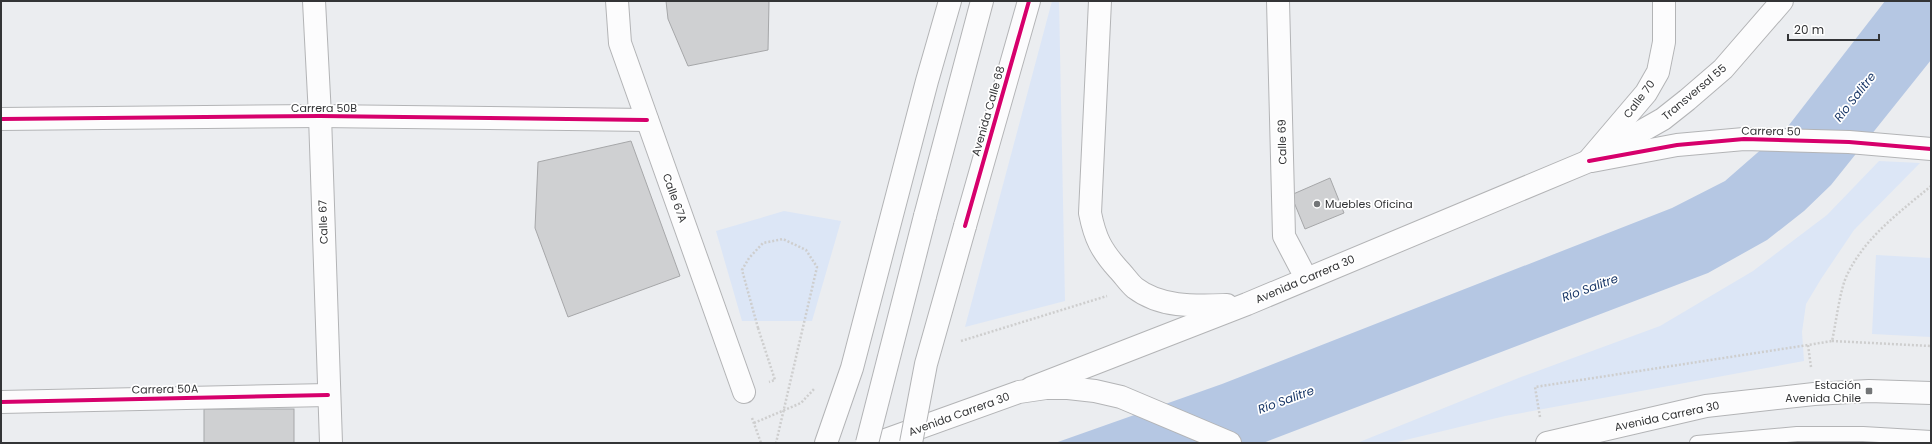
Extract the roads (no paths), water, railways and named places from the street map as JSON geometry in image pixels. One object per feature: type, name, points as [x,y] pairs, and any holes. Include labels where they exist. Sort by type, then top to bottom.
[{"type":"main road","name":"Calle 67","points":[[314,1],[320,116],[328,395],[331,443]]},
{"type":"main road","name":"Calle 67A","points":[[617,1],[620,44],[744,392]]},
{"type":"main road","points":[[826,443],[852,368],[926,81],[950,1]]},
{"type":"main road","points":[[867,443],[982,1]]},
{"type":"main road","name":"Avenida Calle 68","points":[[911,443],[926,364],[1029,1]]},
{"type":"main road","points":[[1100,1],[1090,212],[1094,230],[1104,253],[1135,288],[1155,299],[1174,304],[1196,306],[1247,304]]},
{"type":"main road","name":"Calle 69","points":[[1278,1],[1284,236],[1306,278]]},
{"type":"main road","name":"Calle 70","points":[[1589,161],[1646,93],[1658,72],[1664,42],[1664,1]]},
{"type":"main road","name":"Transversal 55","points":[[1589,161],[1663,119],[1686,100],[1723,69],[1782,1]]},
{"type":"main road","name":"Carrera 50B","points":[[1,119],[320,116],[647,120]]},
{"type":"main road","name":"Carrera 50","points":[[1589,161],[1677,145],[1744,139],[1849,142],[1920,148]]},
{"type":"main road","name":"Avenida Carrera 30","points":[[877,443],[1019,392],[1247,304],[1306,278],[1589,161]]},
{"type":"main road","name":"Avenida Carrera 30","points":[[1019,392],[1046,388],[1068,388],[1095,391],[1121,397],[1230,443]]},
{"type":"main road","name":"Avenida Carrera 30","points":[[1547,443],[1706,406],[1814,394],[1869,391],[1931,393]]},
{"type":"main road","name":"Carrera 50A","points":[[1,402],[328,395]]},
{"type":"lane","points":[[1698,443],[1797,434],[1863,434],[1931,438]]},
{"type":"water","name":"Río Salitre","points":[[1885,1],[1931,1],[1931,60],[1831,185],[1804,211],[1767,240],[1708,273],[1263,443],[1055,443],[1222,384],[1672,208],[1725,181],[1789,125]]},
{"type":"place","name":"Muebles Oficina","points":[[1317,204]]},
{"type":"place","name":"Estación Avenida Chile","points":[[1869,391]]}]
